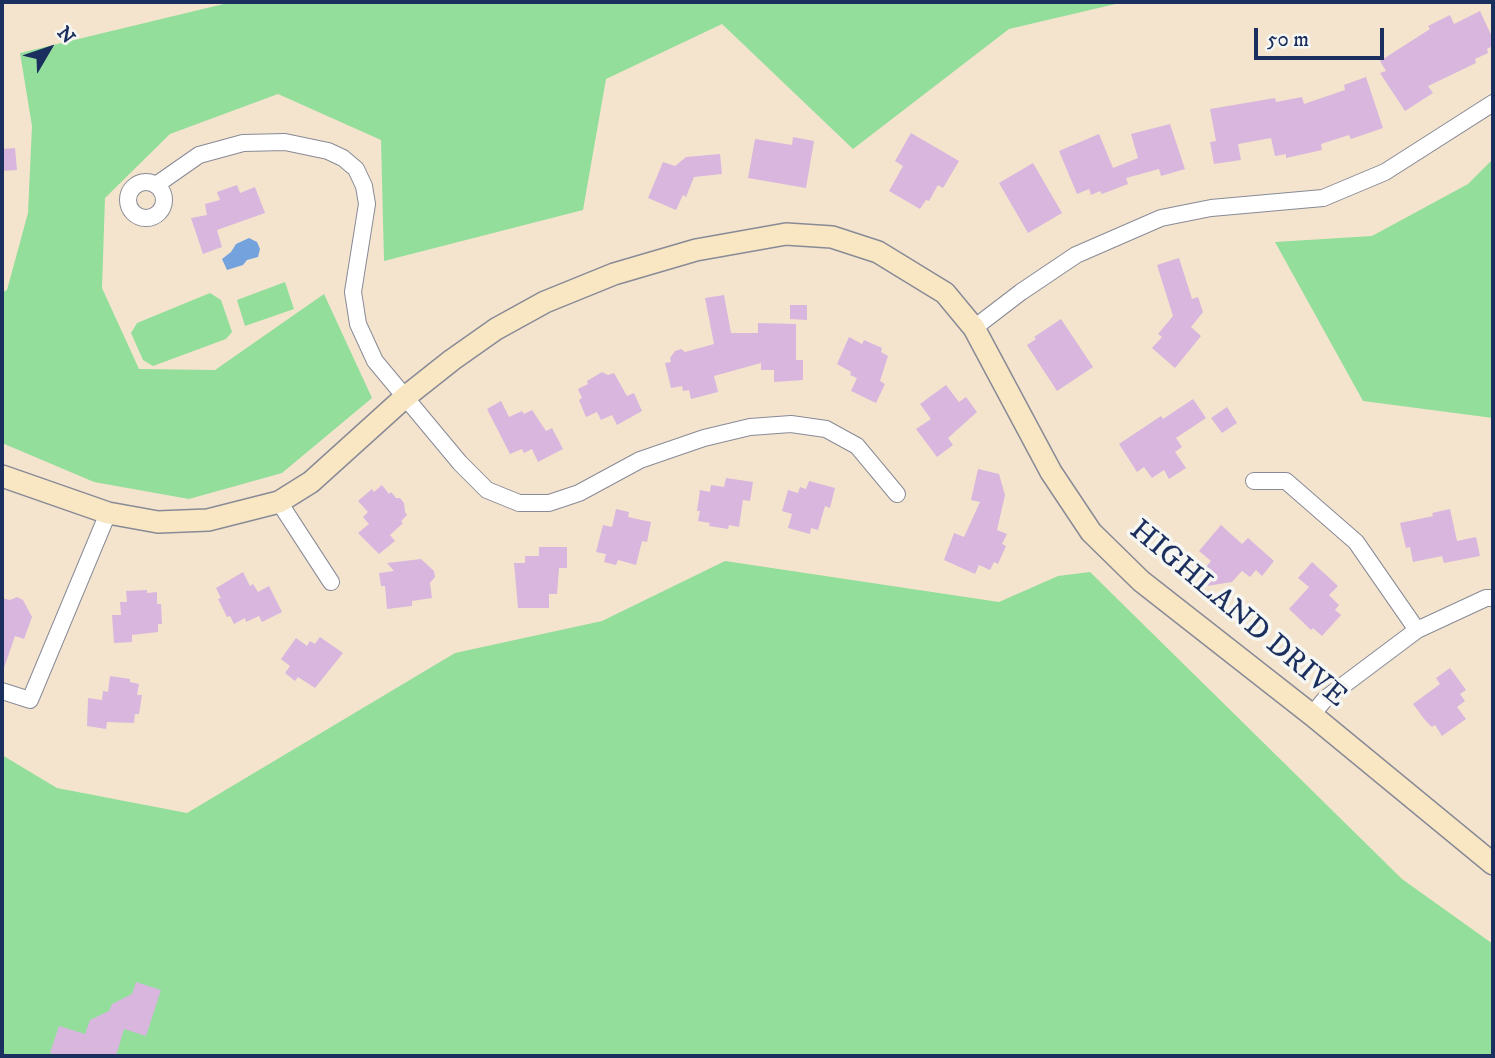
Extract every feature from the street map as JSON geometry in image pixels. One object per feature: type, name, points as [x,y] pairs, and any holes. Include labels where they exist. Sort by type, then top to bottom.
[{"type":"street","points":[[974,328],[1076,255],[1161,218],[1211,208],[1323,198],[1385,172],[1493,103]]},
{"type":"street","points":[[156,185],[200,155],[243,143],[285,142],[328,151],[343,158],[356,169],[364,186],[367,204],[354,292],[358,324],[375,360],[404,398],[487,490],[519,503],[549,503],[579,494],[640,460],[704,438],[750,427],[791,424],[826,429],[857,446],[897,494]]},
{"type":"street","name":"HIGHLAND DRIVE","points":[[2,476],[108,513],[158,522],[208,520],[279,502],[311,482],[404,398],[452,360],[496,329],[545,302],[614,274],[696,250],[786,234],[832,237],[878,251],[945,293],[974,328],[1051,472],[1091,532],[1150,588],[1493,864]]},
{"type":"street","points":[[1254,481],[1286,481],[1356,542],[1417,630]]},
{"type":"street","points":[[279,502],[331,582]]},
{"type":"street","points":[[2,691],[30,700],[108,513]]},
{"type":"street","points":[[1311,715],[1325,699],[1417,630],[1486,598],[1493,598]]},
{"type":"green space","points":[[232,2],[1124,2],[1009,29],[853,149],[722,24],[606,79],[583,210],[384,261],[381,140],[278,94],[170,134],[105,198],[102,288],[139,369],[215,370],[324,294],[372,398],[282,473],[189,499],[94,482],[2,443],[2,292],[7,290],[28,213],[32,126],[20,53]]},
{"type":"green space","points":[[1493,159],[1493,418],[1363,401],[1275,242],[1372,236],[1468,184]]},
{"type":"green space","points":[[285,282],[294,309],[245,326],[237,300]]},
{"type":"green space","points":[[210,293],[221,300],[232,332],[226,339],[153,366],[143,360],[131,333],[137,323]]},
{"type":"green space","points":[[725,561],[999,602],[1058,576],[1090,572],[1402,879],[1493,944],[1493,1056],[2,1056],[2,755],[57,788],[187,813],[455,653],[602,621]]},
{"type":"water","points":[[249,238],[257,242],[260,249],[258,257],[227,270],[222,259],[236,244]]},
{"type":"building","points":[[1480,11],[1493,39],[1493,46],[1487,49],[1488,53],[1475,59],[1476,63],[1428,86],[1433,93],[1405,111],[1380,73],[1386,71],[1380,61],[1430,29],[1428,26],[1450,15],[1454,24]]},
{"type":"building","points":[[1366,77],[1383,128],[1351,139],[1349,135],[1321,144],[1322,150],[1286,158],[1286,154],[1275,156],[1271,138],[1238,144],[1241,160],[1214,164],[1210,142],[1216,141],[1210,109],[1275,98],[1276,102],[1302,97],[1304,104],[1345,90],[1344,85]]},
{"type":"building","points":[[1170,124],[1185,169],[1161,176],[1159,169],[1126,178],[1128,184],[1102,194],[1100,191],[1091,195],[1089,189],[1077,194],[1059,151],[1099,134],[1113,168],[1138,158],[1131,134]]},
{"type":"building","points":[[911,133],[959,161],[943,188],[938,185],[929,201],[926,200],[920,209],[889,191],[903,166],[895,161]]},
{"type":"building","points":[[793,137],[814,141],[806,188],[748,178],[755,139],[792,145]]},
{"type":"building","points":[[15,148],[17,170],[2,171],[2,149]]},
{"type":"building","points":[[720,154],[722,174],[694,177],[686,197],[683,195],[676,210],[648,198],[663,162],[675,166],[686,157]]},
{"type":"building","points":[[1033,163],[1062,213],[1028,233],[999,183]]},
{"type":"building","points":[[237,185],[240,193],[255,187],[265,213],[217,230],[222,247],[203,254],[191,218],[207,215],[205,204],[220,200],[217,192]]},
{"type":"building","points":[[1179,258],[1192,299],[1198,297],[1203,312],[1191,327],[1201,336],[1175,368],[1152,348],[1162,337],[1158,334],[1173,316],[1157,265]]},
{"type":"building","points":[[724,295],[731,333],[758,333],[758,323],[796,324],[796,360],[803,360],[803,380],[774,382],[774,370],[761,370],[761,363],[714,376],[718,392],[691,399],[689,390],[683,391],[682,386],[671,388],[665,363],[671,362],[670,358],[675,351],[681,349],[685,352],[714,344],[705,298]]},
{"type":"building","points":[[790,305],[807,305],[807,320],[790,319]]},
{"type":"building","points":[[1061,319],[1093,367],[1057,391],[1027,345],[1036,339],[1034,337]]},
{"type":"building","points":[[849,337],[862,344],[864,340],[882,348],[881,352],[888,356],[880,381],[885,384],[876,403],[851,391],[857,378],[837,364]]},
{"type":"building","points":[[602,372],[608,375],[614,373],[627,396],[634,393],[642,411],[617,425],[612,415],[601,420],[597,412],[586,417],[578,389]]},
{"type":"building","points":[[946,385],[959,402],[966,397],[977,412],[948,438],[953,445],[937,457],[916,429],[931,419],[920,404]]},
{"type":"building","points":[[1193,399],[1206,418],[1176,438],[1182,447],[1175,452],[1186,468],[1169,479],[1164,470],[1152,478],[1144,467],[1137,472],[1119,444],[1161,416],[1163,419]]},
{"type":"building","points":[[501,401],[509,417],[532,410],[546,431],[552,428],[563,449],[538,462],[532,449],[524,453],[522,449],[510,454],[487,409]]},
{"type":"building","points":[[1227,407],[1237,423],[1222,433],[1211,418]]},
{"type":"building","points":[[978,469],[999,474],[1005,495],[997,530],[1007,534],[1002,544],[1006,546],[998,564],[994,562],[990,570],[979,565],[975,574],[944,560],[954,533],[964,537],[980,502],[971,500]]},
{"type":"building","points":[[726,478],[753,482],[750,501],[743,500],[739,527],[729,525],[728,529],[698,521],[700,490],[710,492],[711,485],[724,487]]},
{"type":"building","points":[[809,481],[835,488],[830,508],[825,506],[818,530],[811,528],[810,534],[788,528],[792,514],[782,511],[788,490],[798,493],[800,487],[806,489]]},
{"type":"building","points":[[382,485],[389,494],[391,492],[396,498],[400,498],[407,515],[401,521],[403,523],[390,535],[395,541],[379,554],[358,533],[369,524],[363,517],[368,512],[358,501],[372,489],[374,492]]},
{"type":"building","points":[[616,509],[629,512],[628,517],[651,522],[647,542],[642,541],[636,565],[618,560],[616,565],[604,562],[606,554],[596,552],[603,525],[612,527]]},
{"type":"building","points":[[1450,509],[1457,541],[1476,537],[1480,556],[1444,563],[1442,556],[1413,562],[1410,547],[1406,548],[1400,523],[1433,516],[1432,513]]},
{"type":"building","points":[[1221,525],[1242,544],[1248,538],[1274,561],[1262,576],[1256,570],[1250,577],[1242,571],[1232,582],[1207,586],[1216,576],[1206,567],[1211,561],[1199,551]]},
{"type":"building","points":[[539,547],[567,547],[567,568],[559,568],[557,594],[549,594],[549,608],[518,608],[514,563],[525,563],[525,556],[539,556]]},
{"type":"building","points":[[421,559],[434,571],[435,577],[430,583],[432,598],[412,601],[412,606],[387,609],[385,586],[381,586],[379,573],[394,571],[387,563]]},
{"type":"building","points":[[1312,562],[1338,586],[1329,595],[1339,605],[1335,610],[1341,615],[1322,636],[1313,628],[1311,630],[1289,609],[1309,587],[1298,578]]},
{"type":"building","points":[[243,572],[250,586],[253,584],[258,592],[269,586],[282,612],[262,622],[259,616],[246,622],[245,618],[234,624],[230,616],[227,617],[216,588]]},
{"type":"building","points":[[147,590],[147,593],[157,592],[157,604],[161,604],[162,624],[158,624],[158,632],[132,635],[132,642],[114,643],[112,615],[121,615],[120,602],[127,602],[126,591]]},
{"type":"building","points":[[17,597],[23,600],[32,617],[24,639],[15,636],[2,668],[2,598],[10,600]]},
{"type":"building","points":[[320,637],[343,653],[315,688],[298,677],[295,681],[285,673],[290,666],[281,659],[296,638],[307,646],[310,641],[315,644]]},
{"type":"building","points":[[1450,668],[1466,690],[1460,694],[1465,701],[1457,707],[1466,719],[1442,736],[1435,725],[1432,727],[1413,704],[1440,684],[1436,678]]},
{"type":"building","points":[[110,676],[130,679],[130,682],[139,684],[137,695],[142,695],[139,714],[135,714],[134,723],[107,722],[106,729],[87,726],[88,698],[102,700],[103,691],[108,692]]},
{"type":"building","points":[[136,982],[161,990],[146,1036],[124,1029],[116,1056],[62,1056],[50,1053],[59,1026],[85,1034],[90,1020],[109,1011],[112,1004],[132,994]]}]
